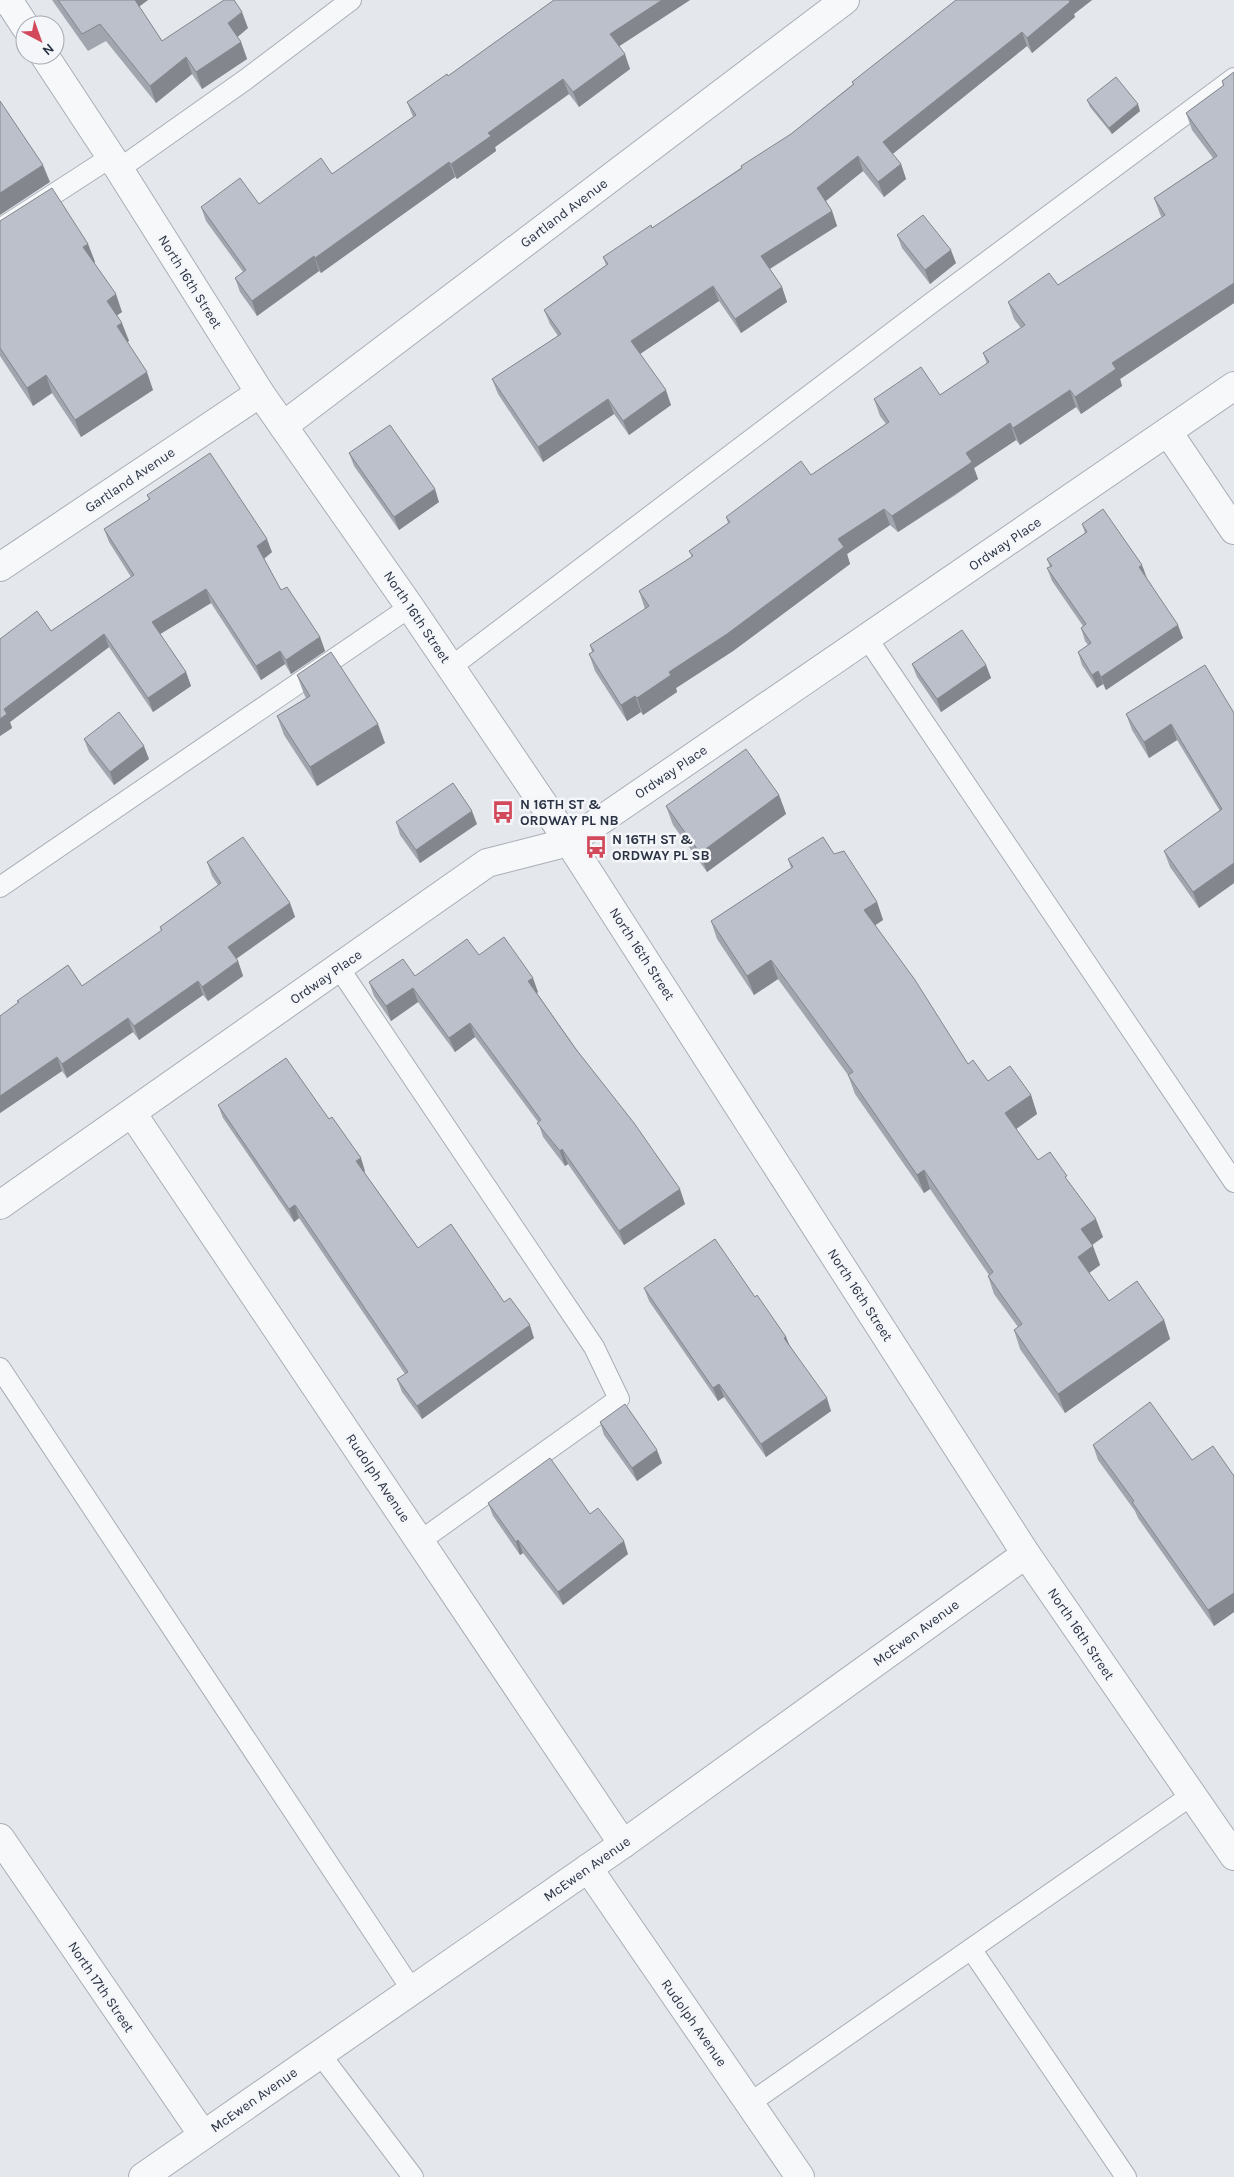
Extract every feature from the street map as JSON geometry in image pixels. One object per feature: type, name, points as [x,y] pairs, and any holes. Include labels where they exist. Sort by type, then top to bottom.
[{"type":"street","points":[[8,0],[18,15]]},
{"type":"street","name":"Gartland Avenue","points":[[283,426],[845,0]]},
{"type":"street","name":"North 16th Street","points":[[51,65],[115,163],[260,393],[410,607],[570,842],[1026,1554],[1234,1856]]},
{"type":"street","name":"Ordway Place","points":[[0,1205],[487,863],[570,842],[1234,386]]},
{"type":"street","name":"Gartland Avenue","points":[[0,567],[260,393]]},
{"type":"street","points":[[1168,432],[1234,530]]},
{"type":"street","name":"Rudolph Avenue","points":[[132,1113],[624,1844]]},
{"type":"street","name":"McEwen Avenue","points":[[143,2177],[624,1844],[1026,1554]]},
{"type":"street","name":"North 17th Street","points":[[0,1838],[203,2135]]},
{"type":"street","name":"Rudolph Avenue","points":[[588,1868],[800,2177]]},
{"type":"lane","points":[[0,229],[115,163],[245,80],[351,0]]},
{"type":"lane","points":[[451,667],[930,304],[1234,78]]},
{"type":"lane","points":[[0,887],[410,607]]},
{"type":"lane","points":[[868,638],[1234,1182]]},
{"type":"lane","points":[[339,968],[594,1347],[619,1399],[420,1541]]},
{"type":"lane","points":[[0,1368],[412,1990]]},
{"type":"lane","points":[[750,2103],[1192,1795]]},
{"type":"lane","points":[[971,1949],[1126,2177]]},
{"type":"lane","points":[[320,2054],[413,2177]]},
{"type":"building","points":[[58,0],[135,0],[162,41],[224,0],[234,0],[242,12],[228,23],[241,42],[196,72],[186,57],[150,86],[100,24],[82,34]]},
{"type":"building","points":[[554,0],[662,0],[610,34],[625,54],[573,92],[563,79],[488,133],[491,136],[451,164],[449,162],[252,301],[235,278],[246,270],[201,207],[240,178],[259,204],[321,158],[332,174],[416,115],[407,102],[447,74],[448,76]]},
{"type":"building","points":[[956,0],[1069,0],[1070,2],[1027,38],[1022,32],[883,142],[901,164],[878,182],[858,156],[817,188],[832,211],[761,256],[782,287],[735,319],[713,286],[631,341],[666,390],[623,421],[608,399],[538,447],[492,379],[561,334],[544,310],[608,264],[603,257],[651,225],[652,228],[742,168],[741,166],[791,134],[854,84],[852,82]]},
{"type":"building","points":[[1234,72],[1234,283],[1112,363],[1116,369],[1075,397],[1070,390],[1013,428],[1010,423],[966,453],[972,462],[892,516],[884,509],[838,539],[844,547],[727,634],[669,672],[671,675],[637,698],[635,696],[621,705],[589,654],[594,651],[590,645],[649,606],[639,591],[693,556],[689,551],[730,522],[726,517],[801,461],[811,475],[889,422],[874,399],[921,367],[940,395],[989,362],[983,353],[1025,325],[1008,302],[1049,273],[1058,285],[1165,215],[1154,198],[1217,156],[1186,113],[1224,85],[1222,81]]},
{"type":"building","points":[[1116,77],[1138,104],[1109,128],[1087,100]]},
{"type":"building","points":[[0,101],[43,165],[0,193]]},
{"type":"building","points":[[52,188],[88,244],[83,247],[116,294],[107,301],[122,323],[117,326],[147,372],[75,420],[46,375],[27,388],[0,348],[0,221]]},
{"type":"building","points":[[923,215],[951,250],[925,270],[897,235]]},
{"type":"building","points":[[390,425],[435,489],[394,517],[349,453]]},
{"type":"building","points":[[210,453],[267,539],[257,546],[281,590],[287,587],[320,637],[286,660],[280,651],[256,666],[206,589],[152,622],[186,672],[148,698],[104,634],[4,709],[7,714],[0,719],[0,639],[37,611],[51,631],[134,575],[104,529],[150,499],[147,495]]},
{"type":"building","points":[[1103,509],[1142,565],[1139,567],[1178,625],[1101,677],[1098,671],[1092,675],[1078,652],[1091,643],[1081,628],[1086,624],[1047,568],[1052,566],[1047,559],[1087,532],[1082,524]]},
{"type":"building","points":[[962,630],[986,665],[937,699],[912,664]]},
{"type":"building","points":[[331,652],[378,724],[310,767],[277,716],[310,696],[297,675]]},
{"type":"building","points":[[1205,665],[1234,713],[1234,863],[1193,892],[1164,851],[1222,809],[1171,724],[1144,742],[1126,714]]},
{"type":"building","points":[[119,712],[144,746],[110,772],[84,739]]},
{"type":"building","points":[[746,749],[779,795],[700,853],[666,806]]},
{"type":"building","points":[[453,783],[472,811],[416,850],[396,822]]},
{"type":"building","points":[[243,837],[290,903],[228,947],[238,961],[202,987],[198,981],[134,1026],[128,1018],[62,1064],[57,1057],[0,1096],[0,1016],[19,1002],[17,1001],[68,965],[82,986],[162,930],[160,927],[221,883],[207,862]]},
{"type":"building","points":[[823,837],[834,854],[844,851],[877,902],[864,910],[915,980],[968,1064],[973,1060],[988,1081],[1010,1066],[1031,1095],[1005,1113],[1038,1160],[1050,1152],[1067,1176],[1065,1177],[1096,1219],[1081,1229],[1093,1246],[1078,1257],[1109,1301],[1137,1281],[1164,1320],[1058,1394],[1014,1330],[1022,1324],[988,1276],[993,1272],[924,1170],[917,1175],[848,1075],[853,1072],[771,960],[747,976],[711,921],[793,867],[788,859]]},
{"type":"building","points":[[504,937],[533,978],[528,981],[575,1048],[634,1123],[680,1189],[619,1231],[562,1149],[560,1151],[537,1123],[541,1120],[470,1023],[449,1038],[413,988],[386,1006],[369,982],[403,959],[415,976],[467,939],[479,955]]},
{"type":"building","points":[[286,1058],[329,1119],[332,1117],[361,1158],[356,1161],[418,1248],[451,1224],[504,1302],[510,1298],[530,1325],[417,1406],[397,1379],[408,1372],[295,1205],[289,1209],[218,1105]]},
{"type":"building","points":[[715,1239],[755,1297],[757,1295],[786,1337],[784,1338],[827,1398],[761,1444],[719,1384],[713,1388],[644,1288]]},
{"type":"building","points":[[1150,1402],[1192,1460],[1213,1446],[1234,1476],[1234,1593],[1208,1610],[1132,1502],[1134,1501],[1093,1445]]},
{"type":"building","points":[[625,1404],[657,1450],[632,1468],[600,1422]]},
{"type":"building","points":[[550,1458],[590,1514],[598,1508],[624,1541],[558,1592],[518,1540],[516,1542],[488,1503]]},
{"type":"place","name":"N 16TH ST & ORDWAY PL NB","points":[[503,812]]},
{"type":"place","name":"N 16TH ST & ORDWAY PL SB","points":[[596,847]]}]
